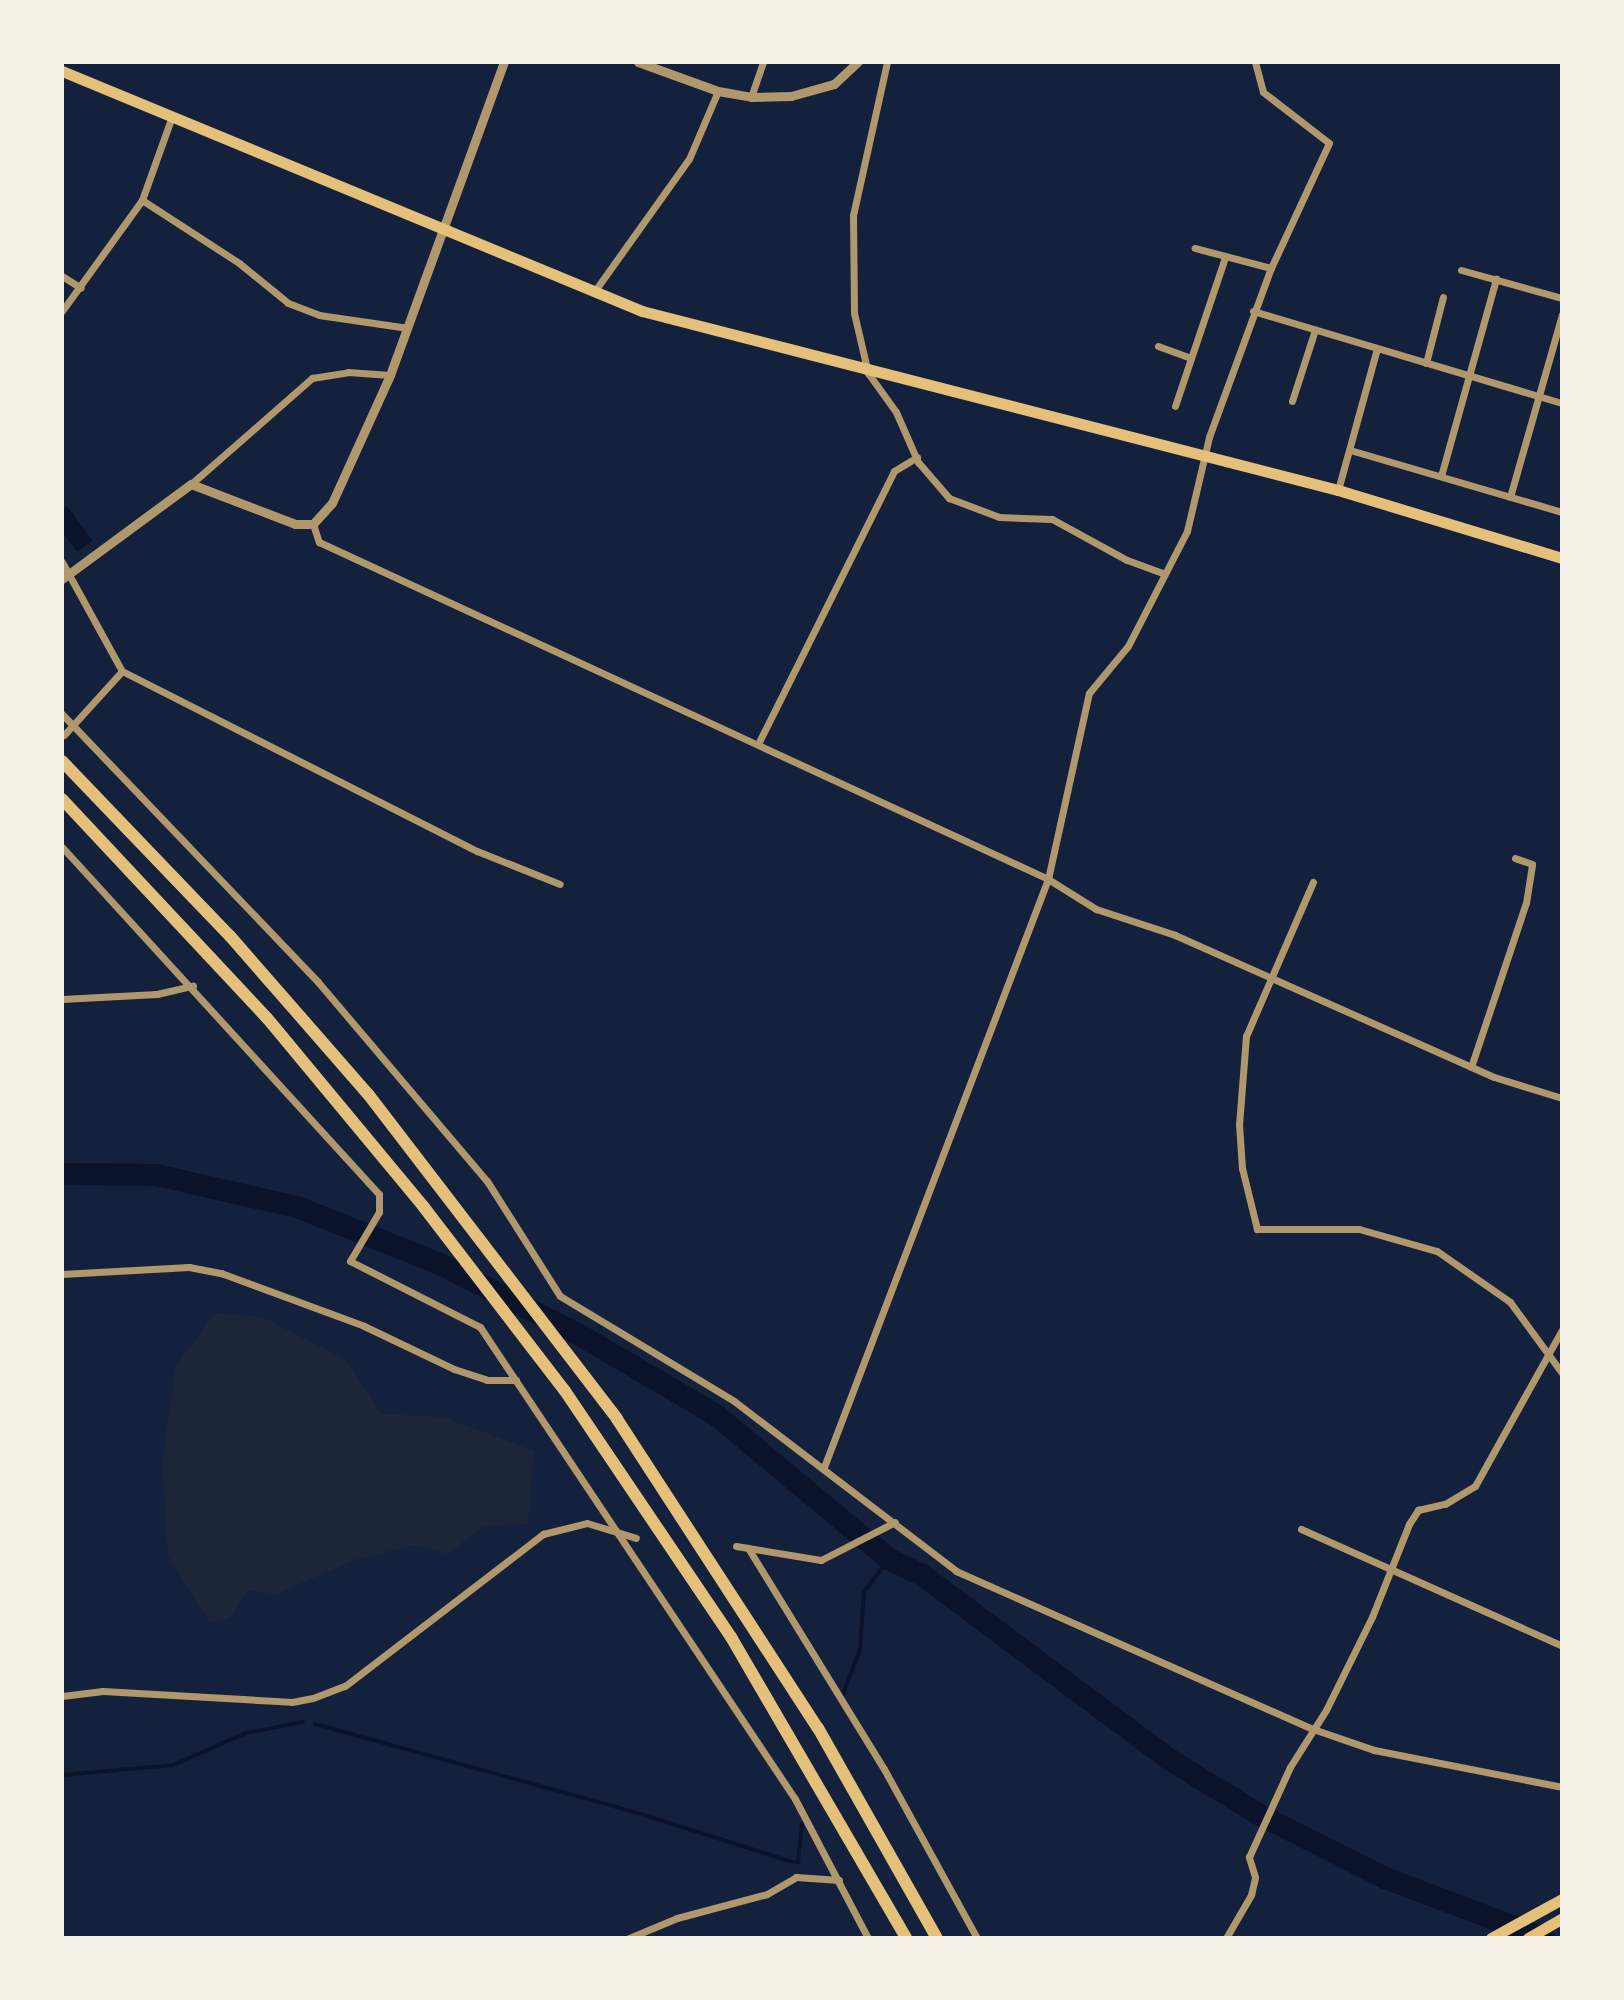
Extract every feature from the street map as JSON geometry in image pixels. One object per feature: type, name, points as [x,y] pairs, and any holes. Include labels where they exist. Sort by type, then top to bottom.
[{"type":"highway","points":[[62,761],[284,997],[482,1238],[617,1419],[811,1715],[937,1938]]},
{"type":"highway","points":[[62,799],[267,1018],[423,1206],[565,1391],[731,1637],[906,1938]]},
{"type":"main road","points":[[63,66],[593,294],[682,324],[1338,490],[1562,558]]},
{"type":"main road","points":[[1491,1938],[1562,1899]]},
{"type":"main road","points":[[1528,1938],[1562,1918]]},
{"type":"street","points":[[313,524],[332,503],[390,375],[504,62]]},
{"type":"street","points":[[638,62],[718,91],[751,97],[791,96],[834,84],[858,62]]},
{"type":"street","points":[[751,97],[763,62]]},
{"type":"street","points":[[887,62],[853,215],[854,313],[868,373],[896,412],[917,457],[933,482],[961,504],[999,517],[1052,519],[1165,574]]},
{"type":"street","points":[[824,1467],[1048,879],[1089,693],[1128,646],[1187,531],[1206,456],[1253,311],[1329,143],[1263,92],[1255,62]]},
{"type":"street","points":[[593,294],[689,159],[718,91]]},
{"type":"street","points":[[62,311],[142,200],[173,114]]},
{"type":"street","points":[[142,200],[239,263],[288,303],[319,315],[408,328]]},
{"type":"street","points":[[1195,248],[1271,268]]},
{"type":"street","points":[[1175,406],[1225,257]]},
{"type":"street","points":[[1461,270],[1562,298]]},
{"type":"street","points":[[62,276],[81,288]]},
{"type":"street","points":[[1441,476],[1496,279]]},
{"type":"street","points":[[1426,363],[1443,297]]},
{"type":"street","points":[[1253,311],[1562,403]]},
{"type":"street","points":[[1510,497],[1562,314]]},
{"type":"street","points":[[1292,401],[1315,330]]},
{"type":"street","points":[[1158,346],[1191,358]]},
{"type":"street","points":[[1338,490],[1377,348]]},
{"type":"street","points":[[66,576],[191,484],[312,378],[348,372],[390,375]]},
{"type":"street","points":[[1350,450],[1562,512]]},
{"type":"street","points":[[758,744],[894,471],[917,457]]},
{"type":"street","points":[[191,484],[265,516],[313,524]]},
{"type":"street","points":[[313,524],[319,542],[1048,879],[1096,909],[1269,976],[1471,1067],[1562,1098]]},
{"type":"street","points":[[62,562],[66,576],[122,671],[477,851],[560,884]]},
{"type":"street","points":[[64,735],[75,727],[122,671]]},
{"type":"street","points":[[62,714],[318,982],[487,1181],[560,1296],[682,1366],[824,1467],[956,1571],[1313,1729],[1374,1750],[1562,1787]]},
{"type":"street","points":[[62,847],[193,986],[379,1194],[379,1212],[350,1261],[480,1327],[624,1536],[795,1799],[868,1938]]},
{"type":"street","points":[[1471,1067],[1526,903],[1532,864],[1515,858]]},
{"type":"street","points":[[1313,882],[1269,976],[1246,1036],[1239,1090],[1242,1168],[1257,1229],[1359,1229],[1437,1251],[1510,1302],[1562,1373]]},
{"type":"street","points":[[62,999],[157,994],[193,986]]},
{"type":"street","points":[[62,1274],[176,1267],[221,1273],[364,1326],[454,1369],[487,1380],[516,1380]]},
{"type":"street","points":[[1226,1938],[1251,1895],[1255,1877],[1249,1857],[1395,1569],[1418,1510],[1445,1504],[1475,1486],[1487,1470],[1562,1330]]},
{"type":"street","points":[[736,1546],[821,1560],[895,1522]]},
{"type":"street","points":[[62,1696],[103,1691],[292,1702],[313,1698],[345,1686],[543,1534],[587,1523],[636,1538]]},
{"type":"street","points":[[1301,1529],[1562,1646]]},
{"type":"street","points":[[748,1548],[884,1769],[977,1938]]},
{"type":"street","points":[[629,1938],[677,1918],[767,1894],[796,1877],[839,1880]]},
{"type":"shaded area","points":[[67,506],[93,541],[77,552],[62,531],[62,510]]},
{"type":"shaded area","points":[[215,1313],[262,1317],[346,1360],[381,1414],[443,1417],[534,1451],[528,1524],[483,1526],[448,1554],[413,1545],[357,1559],[276,1594],[249,1590],[229,1618],[210,1622],[168,1556],[162,1461],[176,1366]]},
{"type":"waterway","points":[[62,1174],[156,1175],[297,1207],[438,1263],[578,1334],[716,1415],[889,1559],[922,1575],[1170,1760],[1260,1815],[1385,1878],[1544,1938]]},
{"type":"waterway","points":[[843,1694],[860,1649],[864,1592],[889,1559]]},
{"type":"waterway","points":[[62,1775],[173,1765],[246,1733],[303,1722]]},
{"type":"waterway","points":[[315,1724],[631,1811],[793,1862],[798,1862],[802,1823]]}]
